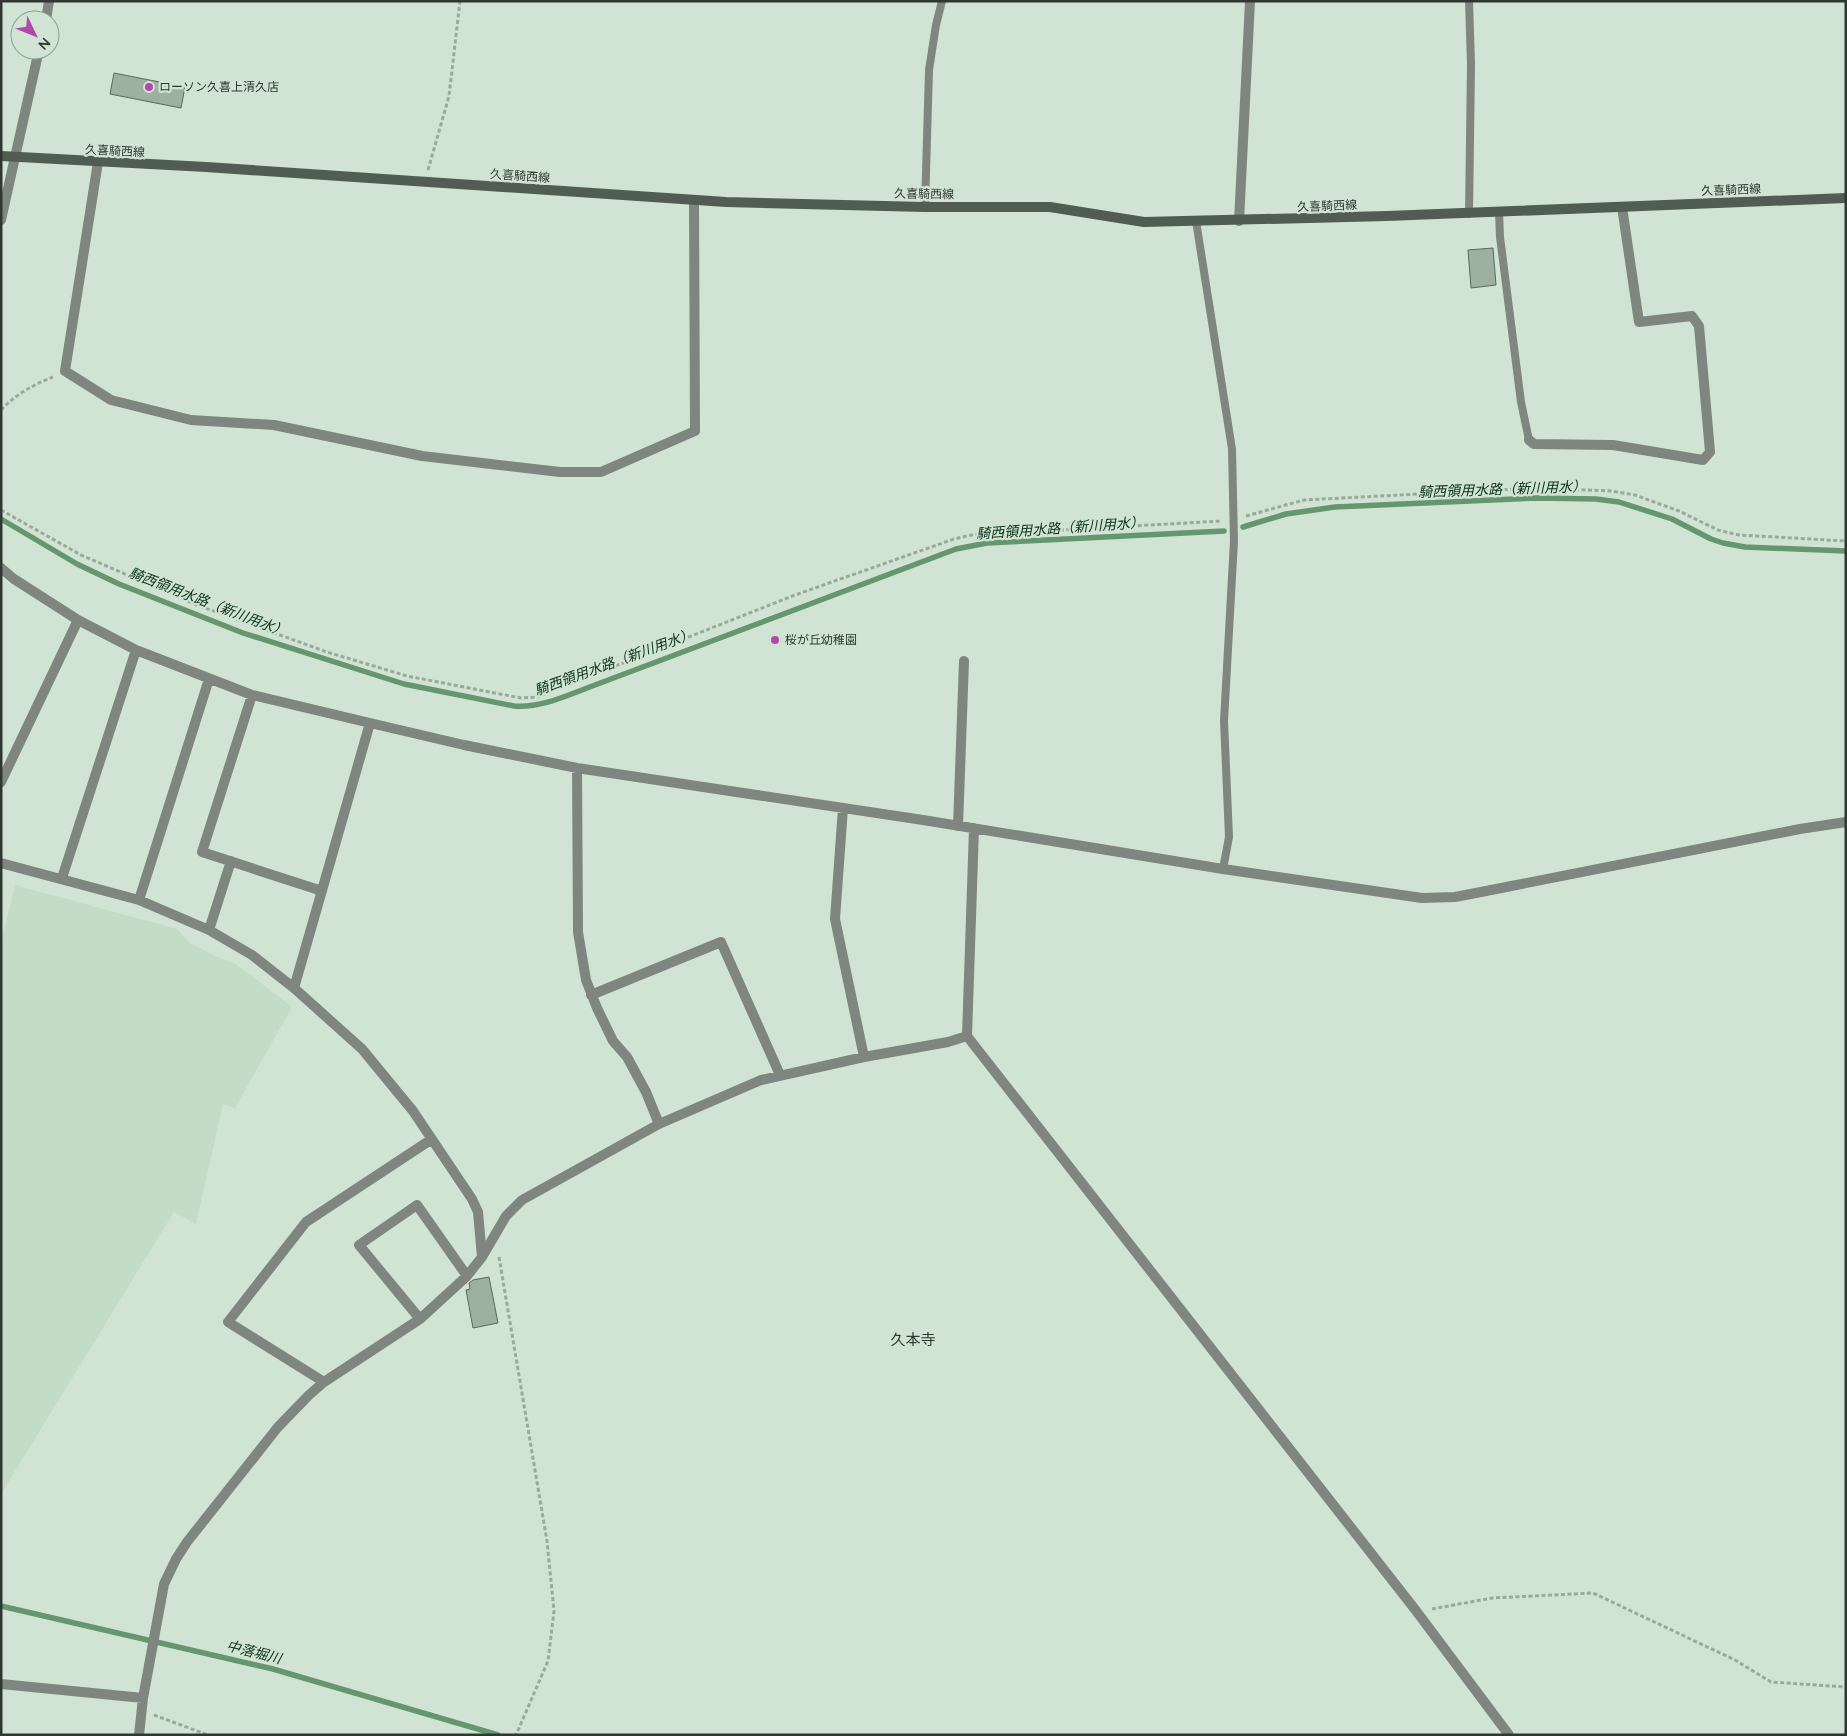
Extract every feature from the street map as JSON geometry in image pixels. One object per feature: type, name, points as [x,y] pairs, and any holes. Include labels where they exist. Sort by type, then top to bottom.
[{"type":"main road","name":"久喜騎西線","points":[[1,156],[206,167],[694,200],[925,207],[1050,207],[1144,222],[1470,214],[1846,198]]},
{"type":"street","points":[[1240,221],[1250,1]]},
{"type":"street","points":[[1,220],[37,60]]},
{"type":"street","points":[[98,162],[65,371],[111,400],[191,420],[274,425],[422,456],[560,472],[601,472],[695,431],[694,200]]},
{"type":"street","points":[[1529,440],[1534,444],[1613,445],[1703,460],[1710,452],[1699,326],[1692,316],[1638,322],[1622,207]]},
{"type":"street","points":[[1,568],[14,579],[78,620],[136,650],[252,695],[370,723],[577,768],[974,828],[1223,869],[1422,898],[1455,897],[1800,829],[1846,822]]},
{"type":"street","points":[[1,782],[78,620]]},
{"type":"street","points":[[62,878],[136,650]]},
{"type":"street","points":[[958,826],[964,661]]},
{"type":"street","points":[[139,900],[209,679]]},
{"type":"street","points":[[252,695],[202,852],[322,891]]},
{"type":"street","points":[[294,988],[370,723]]},
{"type":"street","points":[[577,768],[578,932],[586,980],[613,1042],[627,1057],[646,1092],[659,1124]]},
{"type":"street","points":[[843,808],[835,919],[864,1057]]},
{"type":"street","points":[[974,828],[967,1036],[1417,1612],[1509,1735]]},
{"type":"street","points":[[209,930],[232,861]]},
{"type":"street","points":[[1,863],[139,900],[209,930],[252,955],[294,988],[362,1049],[413,1111],[472,1199],[478,1212],[482,1257]]},
{"type":"street","points":[[591,995],[721,942],[780,1075]]},
{"type":"street","points":[[139,1735],[143,1698],[164,1584],[187,1542],[278,1427],[324,1382],[420,1320],[467,1276],[482,1257],[506,1216],[522,1200],[659,1124],[761,1080],[864,1057],[948,1042],[967,1036]]},
{"type":"street","points":[[324,1382],[228,1322],[306,1222],[432,1139]]},
{"type":"street","points":[[420,1320],[359,1245],[416,1205],[467,1276]]},
{"type":"street","points":[[1,1684],[143,1698]]},
{"type":"lane","points":[[925,207],[928,70],[942,1]]},
{"type":"lane","points":[[1469,1],[1471,64],[1470,214]]},
{"type":"lane","points":[[1499,212],[1500,237],[1521,402],[1529,440]]},
{"type":"lane","points":[[1196,221],[1232,449],[1234,541],[1224,722],[1229,837],[1223,869]]},
{"type":"path","points":[[425,182],[449,96],[460,1]]},
{"type":"path","points":[[1,410],[10,400],[35,384],[65,371]]},
{"type":"path","points":[[1,510],[81,555],[216,612],[326,652],[408,676],[521,698],[537,697],[795,595],[954,539],[971,535],[1208,523],[1233,519],[1304,500],[1534,488],[1611,491],[1635,495],[1679,511],[1718,530],[1739,535],[1846,541]]},
{"type":"path","points":[[495,1234],[547,1541],[554,1611],[548,1661],[516,1735]]},
{"type":"path","points":[[1417,1612],[1492,1598],[1593,1593],[1735,1660],[1771,1682],[1846,1687]]},
{"type":"path","points":[[142,1710],[208,1735]]},
{"type":"shaded area","points":[[15,885],[177,929],[190,943],[217,957],[236,964],[292,1007],[235,1108],[223,1104],[196,1224],[174,1212],[1,1494],[1,943]]},
{"type":"building","points":[[114,73],[185,87],[181,108],[110,94]]},
{"type":"building","points":[[1493,248],[1496,285],[1471,288],[1468,250]]},
{"type":"building","points":[[489,1277],[498,1323],[473,1328],[466,1290],[470,1289],[469,1283],[473,1280]]},
{"type":"waterway","name":"騎西領用水路（新川用水）","points":[[1243,527],[1286,514],[1335,507],[1536,498],[1596,499],[1619,502],[1672,519],[1723,543],[1745,547],[1846,551]]},
{"type":"waterway","name":"騎西領用水路（新川用水）","points":[[1,519],[77,564],[119,584],[243,633],[404,684],[514,706],[535,705],[565,697],[956,549],[987,543],[1224,531]]},
{"type":"waterway","name":"中落堀川","points":[[1,1606],[273,1669],[498,1735]]},
{"type":"place","name":"ローソン久喜上清久店","points":[[149,87]]},
{"type":"place","name":"桜が丘幼稚園","points":[[775,640]]},
{"type":"district","name":"久本寺","points":[[913,1340]]}]
